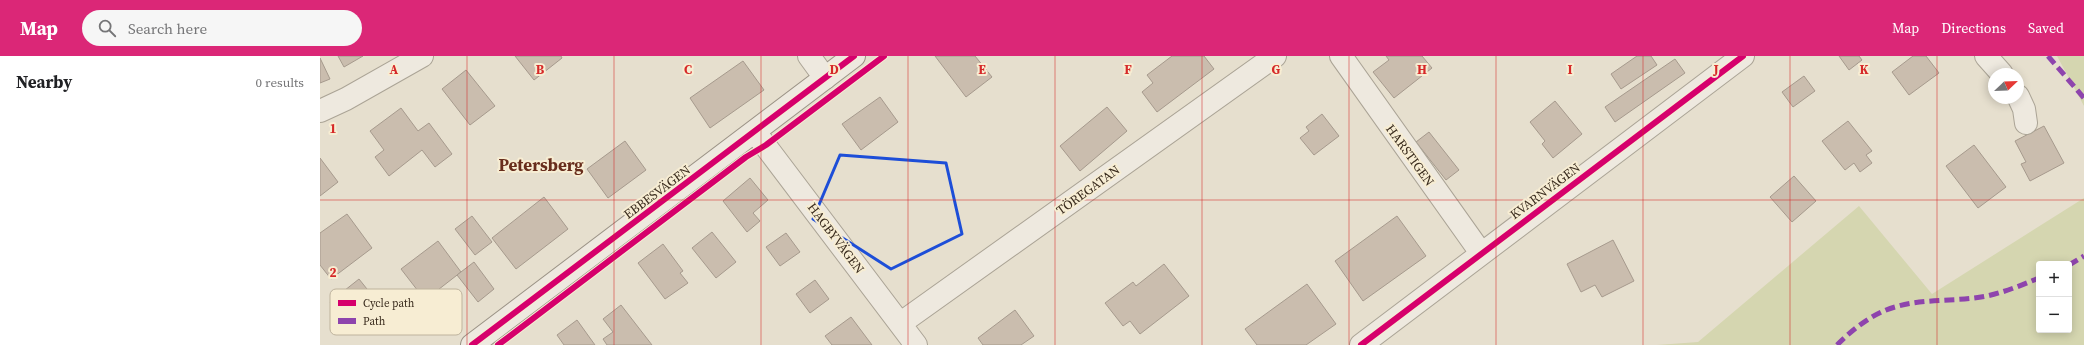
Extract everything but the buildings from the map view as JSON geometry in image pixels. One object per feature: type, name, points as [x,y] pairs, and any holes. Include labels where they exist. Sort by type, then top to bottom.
[{"type":"street","points":[[320,111],[346,99],[422,56]]},
{"type":"street","points":[[808,56],[825,78]]},
{"type":"street","name":"EBBESVÄGEN","points":[[472,345],[854,56]]},
{"type":"street","name":"TÖREGATAN","points":[[901,323],[1275,56]]},
{"type":"street","name":"HARSTIGEN","points":[[1341,56],[1481,253]]},
{"type":"street","name":"KVARNVÄGEN","points":[[1361,345],[1743,56]]},
{"type":"street","points":[[1986,56],[1997,68]]},
{"type":"street","points":[[2022,104],[2026,123]]},
{"type":"street","name":"HAGBYVÄGEN","points":[[755,132],[901,323],[916,345]]},
{"type":"highlighted area","points":[[840,155],[946,163],[962,234],[891,269],[813,219]]},
{"type":"green space","points":[[2057,56],[2084,56],[2084,106]]},
{"type":"green space","points":[[2084,198],[2084,345],[1657,345],[1698,342],[1859,206],[1932,294]]},
{"type":"marked path","points":[[2048,56],[2084,98]]},
{"type":"marked path","points":[[2072,263],[2084,256]]},
{"type":"marked path","points":[[1837,345],[1871,317],[1895,307],[1918,302],[1987,296],[2036,279]]},
{"type":"cycle path","points":[[472,345],[854,56]]},
{"type":"cycle path","points":[[498,345],[746,157],[766,145],[884,56]]},
{"type":"cycle path","points":[[1361,345],[1743,56]]},
{"type":"district","name":"Petersberg","points":[[541,165]]}]
